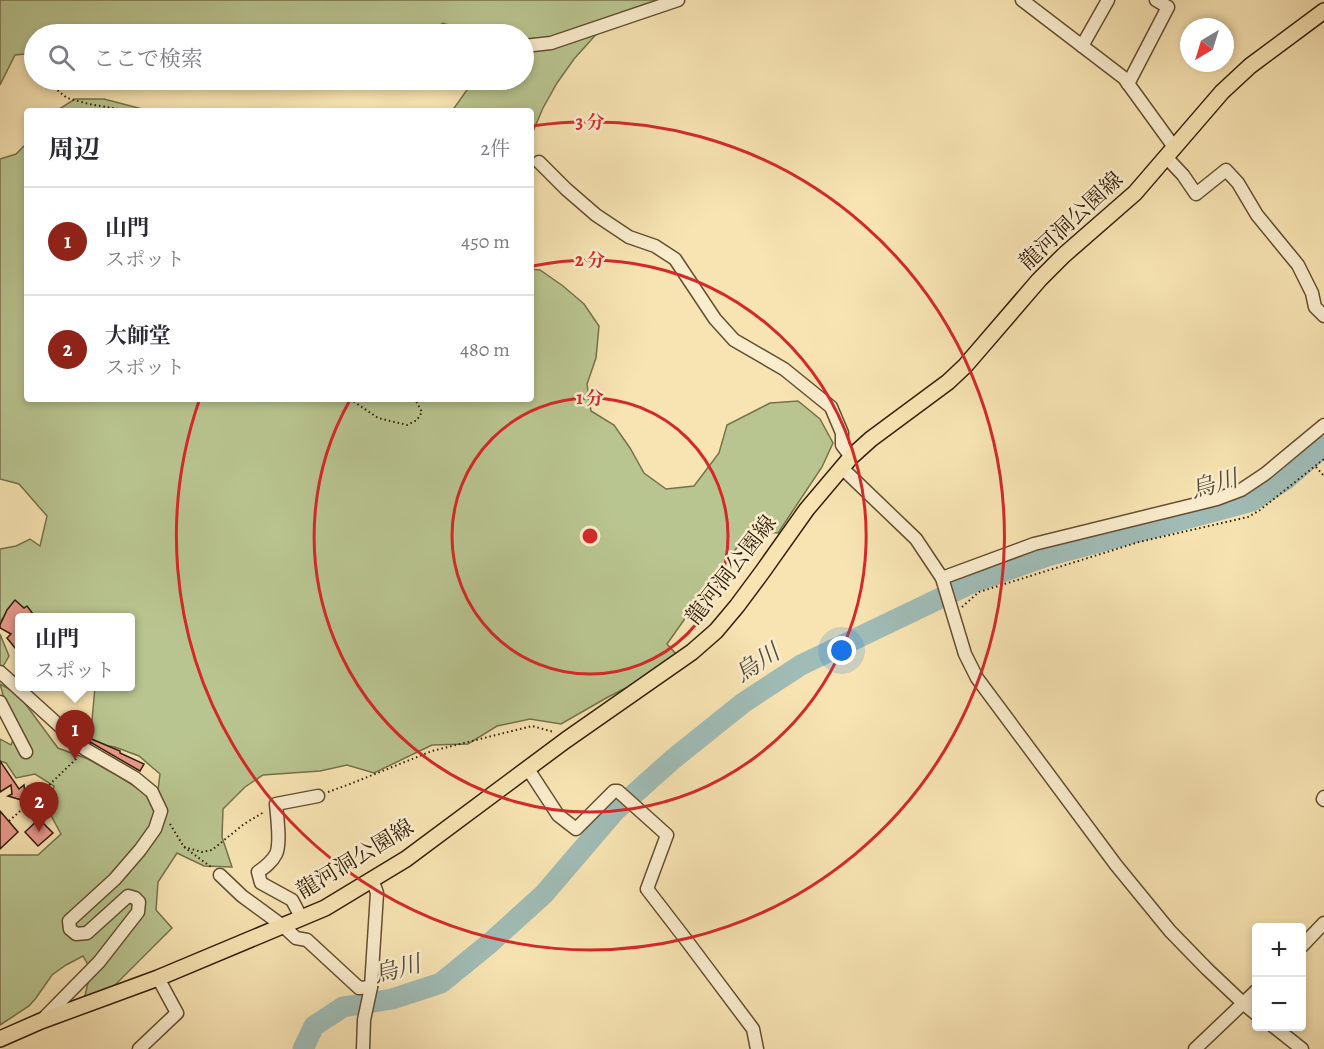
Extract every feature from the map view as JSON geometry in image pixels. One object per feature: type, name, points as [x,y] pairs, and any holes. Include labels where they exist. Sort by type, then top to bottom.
[{"type":"main road","name":"龍河洞公園線","points":[[0,1039],[41,1021],[158,978],[325,908],[406,859],[566,740],[692,652],[716,631],[763,571],[807,509],[846,462],[871,439],[948,382],[965,366],[1039,280],[1135,193],[1222,92],[1250,66],[1324,11]]},
{"type":"street","points":[[534,45],[551,43],[678,0]]},
{"type":"street","points":[[1022,0],[1124,78],[1196,194],[1226,170],[1238,183],[1257,215],[1298,265],[1312,293],[1315,308],[1324,316]]},
{"type":"street","points":[[1082,46],[1108,0]]},
{"type":"street","points":[[1128,84],[1168,7],[1156,0]]},
{"type":"street","points":[[539,162],[596,215],[629,237],[656,246],[675,259],[715,319],[734,340],[784,369],[831,407],[842,433],[846,462],[916,539],[943,580],[965,654],[976,678],[1128,880],[1170,931],[1252,1010]]},
{"type":"street","points":[[943,580],[1035,544],[1217,499],[1241,490],[1265,474],[1324,425]]},
{"type":"street","points":[[0,672],[15,686]]},
{"type":"street","points":[[21,691],[85,749],[135,778],[152,792],[161,811],[155,829],[140,850],[115,879],[69,921],[70,929],[76,934],[87,933],[128,896],[139,902],[138,912],[99,962],[41,1021]]},
{"type":"street","points":[[0,702],[26,752]]},
{"type":"street","points":[[528,769],[558,815],[576,829],[614,791],[618,791],[667,836],[647,890],[753,1029],[757,1049]]},
{"type":"street","points":[[301,917],[292,900],[261,883],[258,872],[277,853],[276,804],[318,795]]},
{"type":"street","points":[[220,875],[242,896],[296,938],[307,940],[358,988],[370,987]]},
{"type":"street","points":[[372,879],[377,893],[363,1044],[375,1049]]},
{"type":"street","points":[[1306,942],[1324,923]]},
{"type":"street","points":[[139,1049],[177,1013],[158,978]]},
{"type":"street","points":[[1195,1049],[1252,996]]},
{"type":"street","points":[[1279,1031],[1302,1049]]},
{"type":"path","points":[[57,90],[67,98],[112,108]]},
{"type":"path","points":[[354,402],[378,418],[407,424],[417,420],[422,412],[417,402]]},
{"type":"path","points":[[952,611],[979,592],[1139,542],[1248,517],[1324,459]]},
{"type":"path","points":[[1315,466],[1324,476]]},
{"type":"path","points":[[318,795],[432,751],[532,726],[554,732],[566,740]]},
{"type":"path","points":[[9,821],[85,749]]},
{"type":"path","points":[[184,847],[202,852],[212,850],[244,824],[276,804]]},
{"type":"path","points":[[161,811],[184,847],[220,875]]},
{"type":"green space","points":[[0,0],[663,0],[600,30],[574,59],[557,83],[534,129],[534,108],[454,108],[467,90],[534,90],[534,24],[24,24],[24,54],[15,55],[0,85]]},
{"type":"green space","points":[[75,99],[104,99],[138,108],[61,108]]},
{"type":"green space","points":[[24,146],[24,402],[534,402],[534,269],[540,270],[584,304],[599,326],[596,358],[587,384],[591,411],[614,425],[644,473],[666,489],[694,486],[719,453],[727,425],[770,403],[798,401],[820,419],[833,443],[822,467],[778,533],[751,531],[725,562],[667,644],[677,655],[650,676],[561,724],[530,719],[497,726],[468,744],[432,745],[374,773],[347,765],[320,771],[263,775],[245,787],[223,809],[222,837],[232,867],[204,866],[177,853],[158,882],[156,910],[172,928],[110,990],[83,1004],[91,970],[83,956],[52,975],[29,1006],[0,1025],[0,855],[38,855],[61,834],[48,810],[54,786],[35,774],[16,778],[6,763],[0,761],[0,739],[11,745],[19,725],[3,695],[0,684],[18,694],[58,748],[88,759],[140,790],[158,790],[160,774],[139,756],[115,747],[90,743],[95,691],[135,691],[135,613],[25,613],[12,605],[0,622],[0,549],[16,546],[30,539],[40,546],[47,516],[19,484],[0,479],[0,159],[16,154]]},
{"type":"green space","points":[[0,634],[9,656],[1,670],[0,668]]},
{"type":"building","points":[[15,600],[24,608],[27,606],[32,613],[15,613],[15,648],[7,638],[11,634],[0,628],[7,610]]},
{"type":"building","points":[[82,735],[120,751],[144,764],[140,771]]},
{"type":"building","points":[[0,761],[19,789],[24,785],[24,796],[28,802],[8,796],[12,794],[11,785],[0,792]]},
{"type":"building","points":[[0,811],[18,832],[0,849]]},
{"type":"building","points":[[39,819],[53,833],[38,846],[25,832]]},
{"type":"waterway","name":"烏川","points":[[303,1049],[314,1026],[343,1007],[392,999],[441,983],[544,894],[615,811],[672,760],[743,703],[801,665],[974,582],[1047,556],[1252,501],[1285,480],[1324,446]]},
{"type":"place","name":"山門","points":[[75,760]]},
{"type":"place","name":"大師堂","points":[[39,832]]}]
